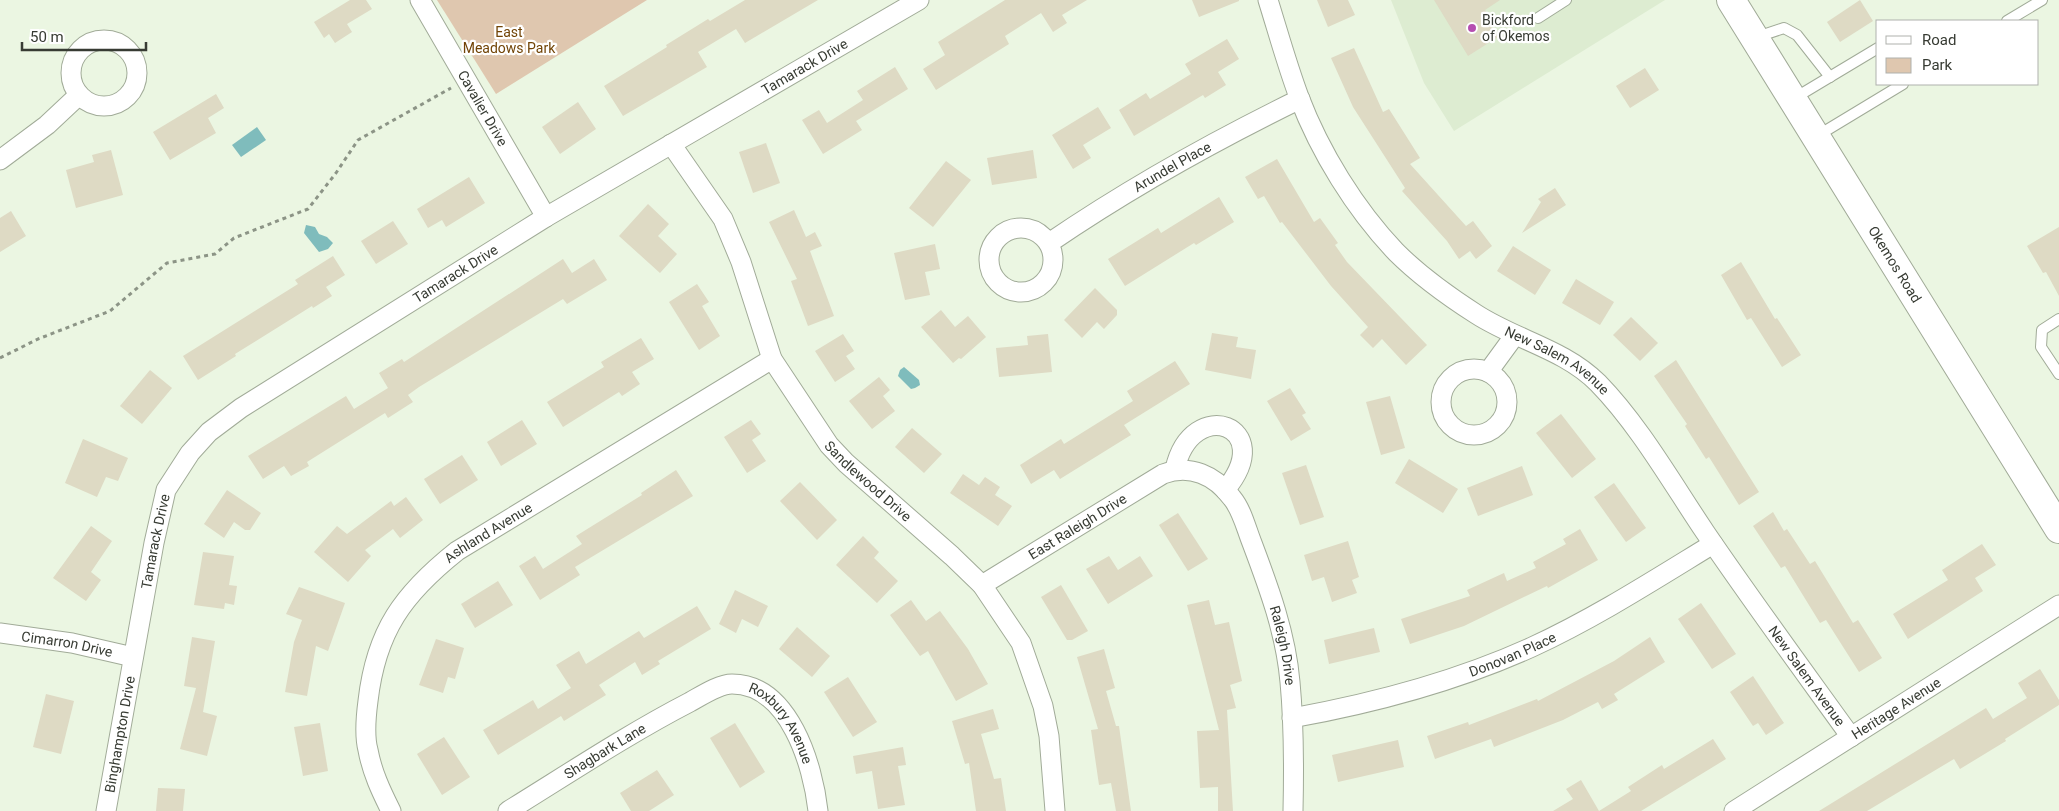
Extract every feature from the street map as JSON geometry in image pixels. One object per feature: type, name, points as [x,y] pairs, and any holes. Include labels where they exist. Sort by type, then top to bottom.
[{"type":"main road","name":"Okemos Road","points":[[1731,0],[2059,529]]},
{"type":"street","name":"Cavalier Drive","points":[[420,0],[468,79],[546,217]]},
{"type":"street","name":"Tamarack Drive","points":[[133,657],[166,490],[190,452],[210,432],[241,408],[546,217],[919,0]]},
{"type":"street","name":"New Salem Avenue","points":[[1268,0],[1300,99],[1320,142],[1360,208],[1397,253],[1455,301],[1515,335],[1564,357],[1581,368],[1598,383],[1635,429],[1713,544],[1851,737]]},
{"type":"street","points":[[0,160],[47,125],[79,95]]},
{"type":"street","name":"Arundel Place","points":[[1049,243],[1087,217],[1242,128],[1300,99]]},
{"type":"street","name":"Sandlewood Drive","points":[[671,144],[723,219],[744,270],[772,359],[829,445],[846,463],[952,556],[982,585],[1021,643],[1038,690],[1050,736],[1055,811]]},
{"type":"street","points":[[1488,372],[1515,335]]},
{"type":"street","name":"Ashland Avenue","points":[[391,811],[375,778],[367,748],[366,710],[370,678],[382,640],[408,597],[426,575],[457,551],[772,359]]},
{"type":"street","points":[[1175,469],[1178,456],[1186,443],[1200,429],[1217,425],[1231,430],[1240,439],[1244,456],[1235,478],[1226,490]]},
{"type":"street","name":"East Raleigh Drive","points":[[982,585],[1163,474],[1175,469]]},
{"type":"street","name":"Raleigh Drive","points":[[1175,469],[1191,470],[1205,474],[1226,490],[1242,516],[1267,582],[1285,643],[1290,681],[1293,811]]},
{"type":"street","name":"Donovan Place","points":[[1292,718],[1373,702],[1452,679],[1532,647],[1590,618],[1713,544]]},
{"type":"street","name":"Heritage Avenue","points":[[1734,811],[2059,605]]},
{"type":"street","name":"Cimarron Drive","points":[[0,633],[72,643],[133,657]]},
{"type":"street","name":"Binghampton Drive","points":[[106,811],[133,657]]},
{"type":"street","name":"Roxbury Avenue","points":[[704,694],[730,684],[752,686],[782,712],[802,744],[813,775],[818,811]]},
{"type":"street","name":"Shagbark Lane","points":[[508,811],[668,713],[704,694]]},
{"type":"lane","points":[[1538,18],[1566,0]]},
{"type":"lane","points":[[2009,20],[2042,0]]},
{"type":"lane","points":[[1755,38],[1784,28],[1797,36],[1830,76]]},
{"type":"lane","points":[[1792,99],[1876,49]]},
{"type":"lane","points":[[1816,136],[1901,85]]},
{"type":"lane","points":[[2059,319],[2042,330],[2041,347],[2059,374]]},
{"type":"path","points":[[0,358],[38,339],[110,311],[167,263],[215,254],[234,238],[308,209],[336,173],[358,140],[468,79]]},
{"type":"shaded area","points":[[1391,0],[1665,0],[1454,131],[1424,83]]},
{"type":"green space","name":"East Meadows Park","points":[[437,0],[647,0],[496,94]]},
{"type":"water","points":[[257,127],[266,140],[241,157],[232,145]]},
{"type":"water","points":[[306,225],[315,227],[319,234],[327,237],[333,243],[328,249],[319,252],[304,233]]},
{"type":"water","points":[[904,367],[919,380],[920,385],[911,389],[898,376],[900,370]]},
{"type":"building","points":[[350,0],[366,0],[372,9],[347,24],[352,32],[335,43],[329,34],[324,38],[314,22]]},
{"type":"building","points":[[745,0],[818,0],[745,43],[736,29],[698,52],[707,67],[623,116],[604,86],[708,19],[710,21]]},
{"type":"building","points":[[1005,0],[1087,0],[1062,15],[1067,23],[1053,32],[1041,13],[1005,36],[1009,44],[936,90],[923,69],[945,55],[938,42]]},
{"type":"building","points":[[1192,0],[1239,0],[1239,1],[1199,17]]},
{"type":"building","points":[[1317,0],[1348,0],[1355,15],[1328,27]]},
{"type":"building","name":"Bickford of Okemos","points":[[1434,0],[1500,0],[1485,10],[1490,17],[1487,19],[1498,37],[1468,56]]},
{"type":"building","points":[[1860,0],[1873,21],[1840,42],[1827,22]]},
{"type":"building","points":[[1227,39],[1239,59],[1218,72],[1226,85],[1205,98],[1203,95],[1134,136],[1119,110],[1146,93],[1150,99],[1191,74],[1185,64]]},
{"type":"building","points":[[1354,48],[1383,112],[1389,109],[1420,158],[1410,164],[1466,226],[1473,221],[1492,246],[1476,259],[1470,251],[1459,259],[1447,241],[1402,191],[1405,188],[1353,107],[1331,58]]},
{"type":"building","points":[[895,67],[908,89],[856,121],[862,130],[823,154],[802,120],[819,110],[827,123],[863,100],[857,91]]},
{"type":"building","points":[[1645,68],[1659,90],[1630,108],[1616,86]]},
{"type":"building","points":[[216,94],[224,108],[208,118],[216,133],[170,160],[153,132]]},
{"type":"building","points":[[578,102],[596,129],[560,154],[542,127]]},
{"type":"building","points":[[1098,107],[1111,128],[1083,145],[1091,158],[1073,169],[1052,135]]},
{"type":"building","points":[[766,143],[780,183],[753,193],[739,152]]},
{"type":"building","points":[[111,150],[123,195],[76,208],[66,170],[94,162],[92,155]]},
{"type":"building","points":[[1033,150],[1037,178],[992,185],[987,158]]},
{"type":"building","points":[[1277,159],[1314,222],[1320,218],[1338,243],[1335,245],[1347,262],[1427,345],[1406,365],[1382,339],[1373,348],[1360,335],[1368,327],[1331,286],[1282,222],[1280,223],[1264,196],[1258,199],[1245,177]]},
{"type":"building","points":[[946,161],[971,180],[933,227],[909,208]]},
{"type":"building","points":[[469,177],[485,203],[446,227],[442,220],[428,228],[417,209]]},
{"type":"building","points":[[1555,188],[1566,205],[1522,233],[1541,202],[1538,199]]},
{"type":"building","points":[[1219,197],[1234,222],[1196,245],[1194,243],[1125,286],[1108,259],[1158,228],[1161,233]]},
{"type":"building","points":[[648,204],[669,224],[658,236],[677,254],[660,273],[619,236]]},
{"type":"building","points":[[794,210],[806,237],[815,232],[822,246],[810,251],[834,316],[808,326],[791,281],[797,279],[769,222]]},
{"type":"building","points":[[11,211],[26,236],[0,252],[0,218]]},
{"type":"building","points":[[393,221],[408,244],[376,264],[361,241]]},
{"type":"building","points":[[2059,227],[2059,296],[2046,272],[2043,273],[2027,246]]},
{"type":"building","points":[[935,244],[940,269],[925,272],[930,295],[905,300],[894,253]]},
{"type":"building","points":[[1513,246],[1551,270],[1535,295],[1497,271]]},
{"type":"building","points":[[333,256],[345,275],[326,287],[332,296],[313,308],[312,306],[235,354],[236,356],[198,380],[183,356],[298,284],[295,280]]},
{"type":"building","points":[[563,259],[572,273],[594,259],[607,280],[567,304],[563,299],[419,387],[408,395],[413,402],[388,418],[385,413],[307,462],[309,466],[291,476],[284,466],[263,479],[248,456],[346,396],[354,409],[388,388],[379,373],[402,359],[404,362]]},
{"type":"building","points":[[1741,262],[1775,319],[1777,318],[1801,355],[1782,367],[1751,318],[1747,320],[1721,275]]},
{"type":"building","points":[[1576,279],[1614,302],[1600,325],[1562,303]]},
{"type":"building","points":[[697,284],[709,302],[702,306],[720,336],[699,350],[669,302]]},
{"type":"building","points":[[1095,288],[1117,310],[1117,315],[1104,329],[1097,322],[1082,338],[1064,320]]},
{"type":"building","points":[[941,310],[955,327],[968,316],[986,337],[961,359],[959,358],[953,363],[921,327]]},
{"type":"building","points":[[1631,317],[1658,343],[1640,361],[1613,335]]},
{"type":"building","points":[[1212,333],[1238,337],[1236,347],[1256,350],[1251,379],[1205,370]]},
{"type":"building","points":[[843,334],[854,351],[846,356],[855,369],[835,382],[815,351]]},
{"type":"building","points":[[1048,334],[1052,372],[999,377],[996,348],[1028,345],[1027,336]]},
{"type":"building","points":[[641,338],[654,359],[632,372],[640,384],[622,396],[619,392],[563,427],[547,402],[604,367],[601,362]]},
{"type":"building","points":[[1676,360],[1759,492],[1739,505],[1709,457],[1706,459],[1685,426],[1687,424],[1654,376]]},
{"type":"building","points":[[1175,361],[1190,384],[1124,425],[1131,435],[1060,479],[1054,470],[1031,484],[1020,465],[1061,439],[1064,444],[1133,401],[1127,391]]},
{"type":"building","points":[[150,370],[172,388],[142,424],[120,406]]},
{"type":"building","points":[[879,377],[890,390],[883,396],[895,411],[872,429],[849,401]]},
{"type":"building","points":[[1290,388],[1306,413],[1302,415],[1311,429],[1291,441],[1267,401]]},
{"type":"building","points":[[1390,396],[1405,448],[1381,455],[1366,402]]},
{"type":"building","points":[[1561,414],[1596,459],[1572,478],[1536,433]]},
{"type":"building","points":[[522,420],[537,444],[501,466],[487,442]]},
{"type":"building","points":[[751,420],[761,434],[752,440],[766,461],[747,473],[724,437]]},
{"type":"building","points":[[912,428],[942,454],[924,473],[895,447]]},
{"type":"building","points":[[83,439],[128,458],[118,481],[106,477],[97,497],[65,483]]},
{"type":"building","points":[[462,455],[478,480],[440,504],[424,479]]},
{"type":"building","points":[[1409,459],[1458,489],[1443,513],[1395,483]]},
{"type":"building","points":[[1306,465],[1324,517],[1300,525],[1282,473]]},
{"type":"building","points":[[1522,466],[1533,495],[1478,516],[1467,488]]},
{"type":"building","points":[[676,470],[693,496],[575,567],[580,575],[540,600],[519,566],[535,556],[543,569],[582,544],[576,536],[642,495],[641,493]]},
{"type":"building","points":[[963,474],[979,485],[985,477],[1000,487],[995,495],[1012,506],[998,526],[950,493]]},
{"type":"building","points":[[800,482],[837,520],[817,540],[780,501]]},
{"type":"building","points":[[1614,483],[1646,528],[1626,542],[1594,497]]},
{"type":"building","points":[[227,490],[261,513],[250,530],[245,530],[234,522],[224,538],[204,524]]},
{"type":"building","points":[[406,497],[423,520],[400,538],[393,529],[365,550],[371,556],[348,582],[314,552],[337,526],[347,534],[391,501],[394,506]]},
{"type":"building","points":[[1773,512],[1784,531],[1787,529],[1810,564],[1815,561],[1853,623],[1858,620],[1882,658],[1859,672],[1826,620],[1820,623],[1785,566],[1781,568],[1753,526]]},
{"type":"building","points":[[1178,513],[1208,559],[1188,571],[1159,525]]},
{"type":"building","points":[[91,526],[112,541],[91,572],[101,580],[86,601],[53,578]]},
{"type":"building","points":[[1580,529],[1598,560],[1548,588],[1547,586],[1464,626],[1410,644],[1401,619],[1470,596],[1467,590],[1504,573],[1507,581],[1536,568],[1533,562],[1566,544],[1563,539]]},
{"type":"building","points":[[863,536],[879,552],[874,558],[898,581],[877,603],[836,565]]},
{"type":"building","points":[[1348,541],[1359,577],[1352,580],[1357,593],[1332,602],[1324,577],[1312,581],[1304,555]]},
{"type":"building","points":[[1982,544],[1996,565],[1975,578],[1983,591],[1908,639],[1893,614],[1948,580],[1942,570]]},
{"type":"building","points":[[203,552],[234,556],[229,585],[237,586],[234,605],[225,603],[224,609],[194,605]]},
{"type":"building","points":[[1109,556],[1118,570],[1140,556],[1153,576],[1108,604],[1086,569]]},
{"type":"building","points":[[498,581],[513,605],[475,628],[461,604]]},
{"type":"building","points":[[1061,585],[1088,631],[1072,640],[1067,640],[1041,597]]},
{"type":"building","points":[[299,587],[345,603],[328,651],[316,646],[307,696],[285,692],[294,642],[302,620],[286,614]]},
{"type":"building","points":[[735,590],[768,606],[758,627],[742,619],[736,633],[719,624]]},
{"type":"building","points":[[911,600],[926,621],[940,611],[968,649],[988,684],[956,701],[928,651],[920,656],[890,615]]},
{"type":"building","points":[[1209,600],[1215,625],[1229,622],[1242,681],[1230,685],[1236,708],[1227,710],[1233,811],[1218,811],[1218,787],[1200,788],[1197,731],[1219,730],[1187,605]]},
{"type":"building","points":[[1701,603],[1736,654],[1712,669],[1678,619]]},
{"type":"building","points":[[697,606],[711,629],[658,661],[660,664],[642,675],[635,662],[599,685],[606,695],[564,721],[561,716],[498,755],[483,730],[533,700],[538,709],[571,688],[556,665],[579,651],[586,664],[639,631],[644,638]]},
{"type":"building","points":[[797,627],[830,656],[812,677],[779,649]]},
{"type":"building","points":[[1374,628],[1380,652],[1329,664],[1324,640]]},
{"type":"building","points":[[192,637],[215,641],[203,712],[217,716],[207,756],[180,749],[196,688],[184,686]]},
{"type":"building","points":[[1650,637],[1665,662],[1614,694],[1618,700],[1602,709],[1598,702],[1563,720],[1494,747],[1491,739],[1435,759],[1427,736],[1468,722],[1469,725],[1537,699],[1538,701],[1614,661]]},
{"type":"building","points":[[436,639],[464,648],[455,679],[448,677],[443,693],[419,685]]},
{"type":"building","points":[[1104,649],[1115,688],[1106,691],[1116,726],[1119,726],[1131,811],[1116,811],[1111,783],[1099,785],[1091,730],[1098,729],[1077,657]]},
{"type":"building","points":[[2040,669],[2059,700],[2059,705],[2005,739],[2006,741],[1960,769],[1954,759],[1867,811],[1819,811],[1986,708],[1993,719],[2027,698],[2018,683]]},
{"type":"building","points":[[1753,676],[1784,723],[1766,735],[1758,723],[1753,726],[1730,692]]},
{"type":"building","points":[[848,677],[877,722],[853,737],[824,692]]},
{"type":"building","points":[[46,694],[74,701],[61,754],[33,747]]},
{"type":"building","points":[[993,709],[999,729],[981,734],[994,779],[1001,778],[1006,811],[976,811],[969,763],[965,764],[952,721]]},
{"type":"building","points":[[320,723],[328,771],[303,776],[294,727]]},
{"type":"building","points":[[735,723],[765,772],[740,788],[710,738]]},
{"type":"building","points":[[444,737],[470,777],[442,795],[417,754]]},
{"type":"building","points":[[1713,739],[1726,759],[1641,811],[1599,811],[1631,791],[1628,787],[1662,765],[1664,769]]},
{"type":"building","points":[[1398,740],[1404,767],[1338,782],[1332,755]]},
{"type":"building","points":[[903,747],[906,765],[898,766],[905,805],[878,809],[872,771],[856,774],[853,756]]},
{"type":"building","points":[[657,770],[674,795],[649,811],[631,811],[620,793]]},
{"type":"building","points":[[1581,780],[1599,811],[1553,811],[1573,799],[1566,789]]},
{"type":"building","points":[[158,788],[185,789],[183,811],[156,811]]},
{"type":"place","name":"Bickford of Okemos","points":[[1472,28]]}]
